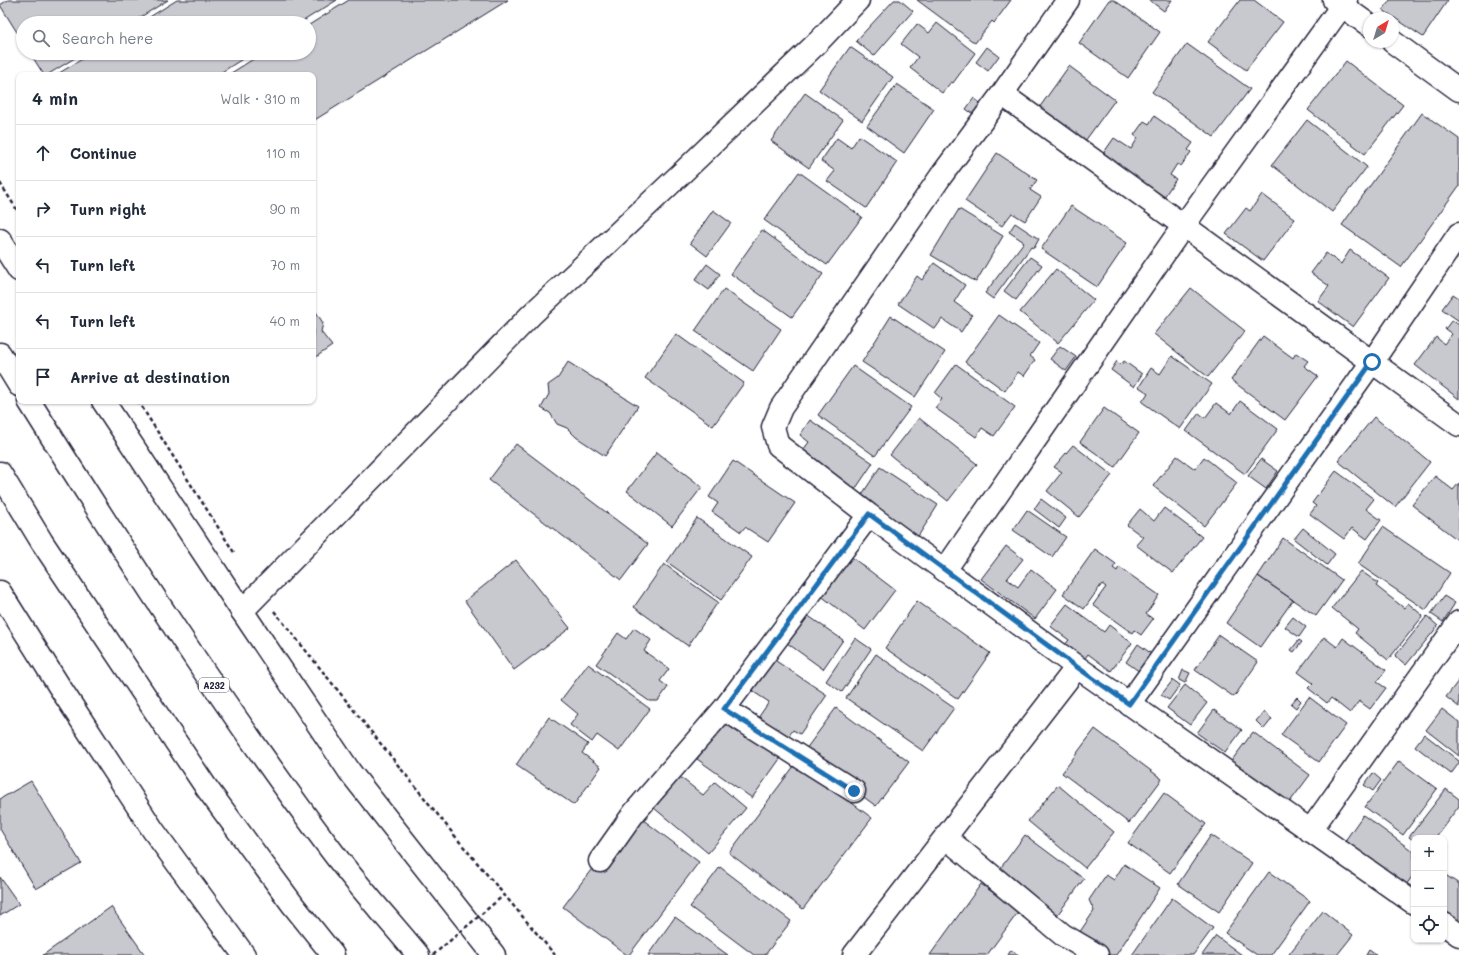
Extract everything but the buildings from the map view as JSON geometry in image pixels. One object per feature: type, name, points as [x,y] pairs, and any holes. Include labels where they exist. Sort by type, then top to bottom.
[{"type":"main road","points":[[242,612],[531,315],[691,165],[818,42],[858,0]]},
{"type":"main road","points":[[1068,0],[942,176],[781,408],[773,427],[778,445],[1077,667],[1411,901]]},
{"type":"main road","points":[[945,570],[1340,2],[1363,20]]},
{"type":"main road","points":[[1399,47],[1459,90]]},
{"type":"main road","points":[[1002,94],[1459,425]]},
{"type":"main road","points":[[1129,704],[1372,362],[1459,234]]},
{"type":"main road","points":[[0,240],[16,265]]},
{"type":"main road","points":[[0,354],[16,380]]},
{"type":"main road","name":"A232","points":[[31,404],[178,632],[254,743],[332,852],[418,955]]},
{"type":"main road","points":[[105,404],[242,612],[350,772],[494,955]]},
{"type":"main road","points":[[0,473],[42,542],[206,787],[333,955]]},
{"type":"main road","points":[[600,861],[634,813],[724,709],[869,514]]},
{"type":"main road","points":[[0,592],[59,686],[153,830],[244,955]]},
{"type":"main road","points":[[1310,831],[1459,622]]},
{"type":"main road","points":[[854,955],[1077,667]]},
{"type":"main road","points":[[724,709],[854,791]]},
{"type":"main road","points":[[945,837],[1062,935],[1097,955]]},
{"type":"main road","points":[[1447,926],[1459,934]]},
{"type":"path","points":[[0,183],[16,208]]},
{"type":"path","points":[[140,404],[235,554]]},
{"type":"path","points":[[260,593],[463,846],[554,955]]},
{"type":"path","points":[[433,955],[504,895]]},
{"type":"route","points":[[854,791],[724,709],[869,514],[1129,704],[1372,362]]}]
